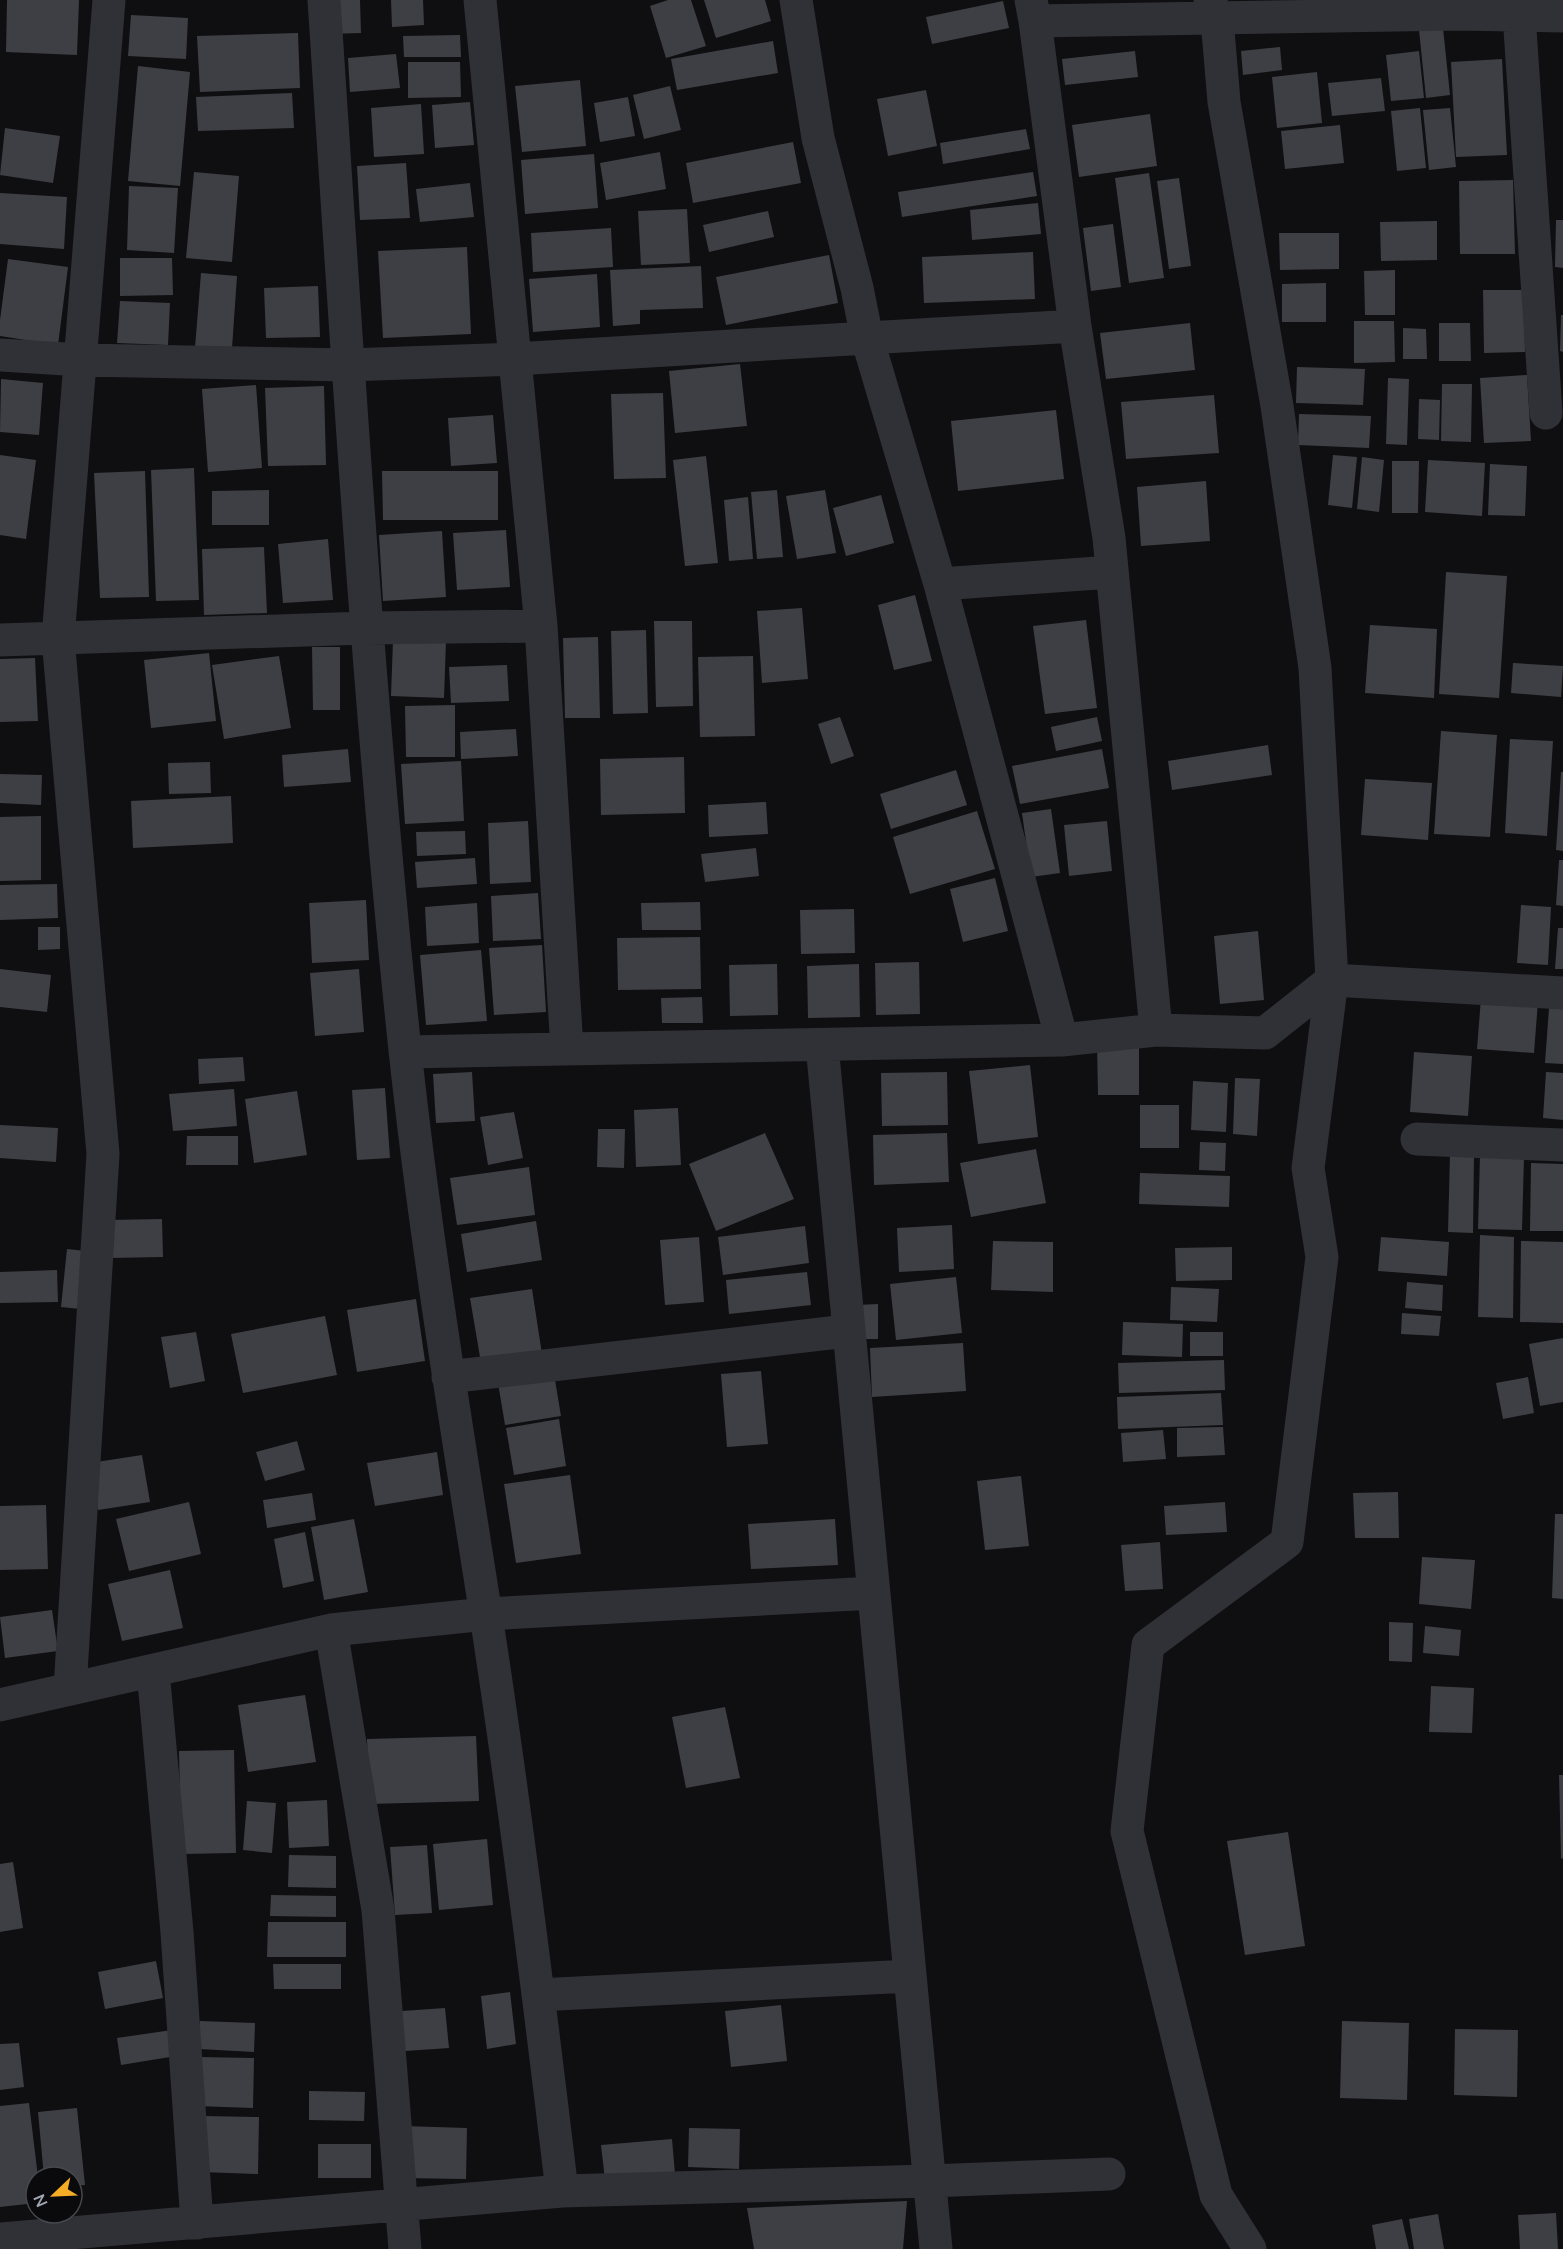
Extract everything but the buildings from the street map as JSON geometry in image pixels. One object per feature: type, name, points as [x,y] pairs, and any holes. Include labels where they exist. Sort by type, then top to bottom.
[{"type":"street","points":[[70,1689],[103,1155],[58,638],[109,0]]},
{"type":"street","points":[[324,0],[366,628],[405,1052],[447,1377],[486,1614],[538,1995],[562,2191]]},
{"type":"street","points":[[480,0],[541,626],[567,1049]]},
{"type":"street","points":[[796,0],[818,138],[857,288],[867,338],[940,584],[1062,1040]]},
{"type":"street","points":[[1518,8],[1546,412]]},
{"type":"street","points":[[1156,1030],[1109,538],[1075,326],[1033,11],[1137,20],[1208,12],[1459,14],[1518,8],[1563,16]]},
{"type":"street","points":[[1208,12],[1276,406],[1315,668],[1332,980],[1308,1168],[1322,1257],[1287,1542],[1148,1645],[1127,1830],[1216,2194],[1250,2249]]},
{"type":"street","points":[[0,355],[82,360],[348,365],[515,359],[1075,326]]},
{"type":"street","points":[[940,584],[1112,573]]},
{"type":"street","points":[[0,640],[366,628],[541,626]]},
{"type":"street","points":[[405,1052],[1062,1040],[1156,1030],[1265,1033],[1332,980],[1563,993]]},
{"type":"street","points":[[822,1045],[847,1331],[936,2249]]},
{"type":"street","points":[[1417,1139],[1563,1145]]},
{"type":"street","points":[[447,1377],[847,1331]]},
{"type":"street","points":[[0,1705],[331,1630],[486,1614],[874,1593]]},
{"type":"street","points":[[331,1630],[378,1910],[405,2249]]},
{"type":"street","points":[[153,1671],[177,1932],[196,2223]]},
{"type":"street","points":[[538,1995],[910,1976]]},
{"type":"street","points":[[0,2239],[562,2191],[1109,2174]]}]
